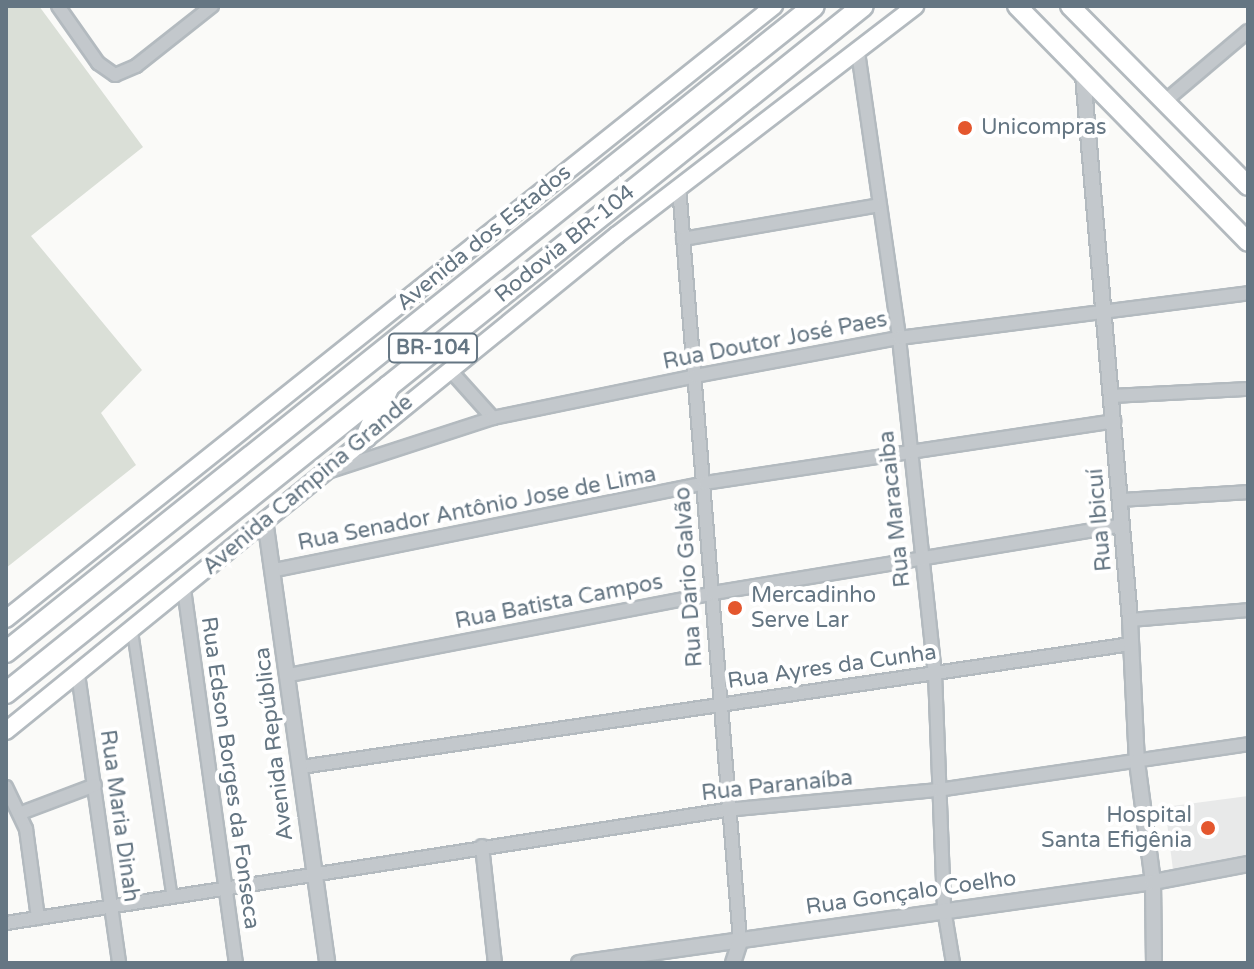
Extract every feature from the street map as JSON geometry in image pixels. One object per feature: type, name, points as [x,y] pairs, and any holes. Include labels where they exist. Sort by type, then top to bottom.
[{"type":"highway","name":"Rodovia BR-104","points":[[6,652],[814,6]]},
{"type":"highway","name":"Rodovia BR-104","points":[[6,693],[863,6]]},
{"type":"highway","points":[[366,437],[391,382]]},
{"type":"main road","name":"Avenida dos Estados","points":[[6,619],[774,6]]},
{"type":"main road","name":"Avenida Campina Grande","points":[[6,731],[184,589],[449,369],[915,6]]},
{"type":"main road","points":[[1017,6],[1248,242]]},
{"type":"main road","points":[[1079,9],[1164,102],[1248,186]]},
{"type":"street","points":[[58,6],[98,63],[115,75],[136,66],[212,6]]},
{"type":"street","points":[[1164,102],[1248,31]]},
{"type":"street","name":"Rua Maracaiba","points":[[858,52],[899,338],[908,450],[935,673],[944,909],[953,963]]},
{"type":"street","name":"Rua Ibicuí","points":[[1083,75],[1113,396],[1137,762],[1153,882],[1154,963]]},
{"type":"street","name":"Rua Dario Galvão","points":[[679,187],[705,483],[726,810],[740,941],[733,963]]},
{"type":"street","points":[[683,239],[879,205]]},
{"type":"street","name":"Rua Doutor José Paes","points":[[320,474],[493,418],[695,376],[899,338],[1104,309],[1248,293]]},
{"type":"street","points":[[449,369],[493,418]]},
{"type":"street","points":[[1113,396],[1248,389]]},
{"type":"street","name":"Rua Senador Antônio Jose de Lima","points":[[275,570],[705,483],[1114,421]]},
{"type":"street","points":[[1121,500],[1248,492]]},
{"type":"street","name":"Avenida República","points":[[265,520],[275,570],[301,767],[311,876],[327,963]]},
{"type":"street","name":"Rua Batista Campos","points":[[289,675],[713,593],[1122,525]]},
{"type":"street","name":"Rua Edson Borges da Fonseca","points":[[184,589],[236,963]]},
{"type":"street","points":[[1130,620],[1248,610]]},
{"type":"street","points":[[132,631],[172,898]]},
{"type":"street","name":"Rua Ayres da Cunha","points":[[301,767],[1131,644]]},
{"type":"street","name":"Rua Maria Dinah","points":[[78,674],[119,963]]},
{"type":"street","name":"Rua Paranaíba","points":[[6,923],[726,810],[938,790],[1248,744]]},
{"type":"street","points":[[21,813],[95,785]]},
{"type":"street","points":[[6,787],[21,813],[38,918]]},
{"type":"street","points":[[482,846],[495,963]]},
{"type":"street","name":"Rua Gonçalo Coelho","points":[[579,963],[944,909],[1153,882],[1248,864]]},
{"type":"shaded area","points":[[6,6],[39,6],[143,147],[31,236],[142,370],[101,413],[136,465],[6,568]]},
{"type":"shaded area","name":"Hospital Santa Efigênia","points":[[1248,796],[1248,860],[1173,870],[1165,807]]},
{"type":"place","name":"Unicompras","points":[[965,128]]},
{"type":"place","name":"Mercadinho Serve Lar","points":[[735,608]]},
{"type":"place","name":"Hospital Santa Efigênia","points":[[1208,828]]}]
